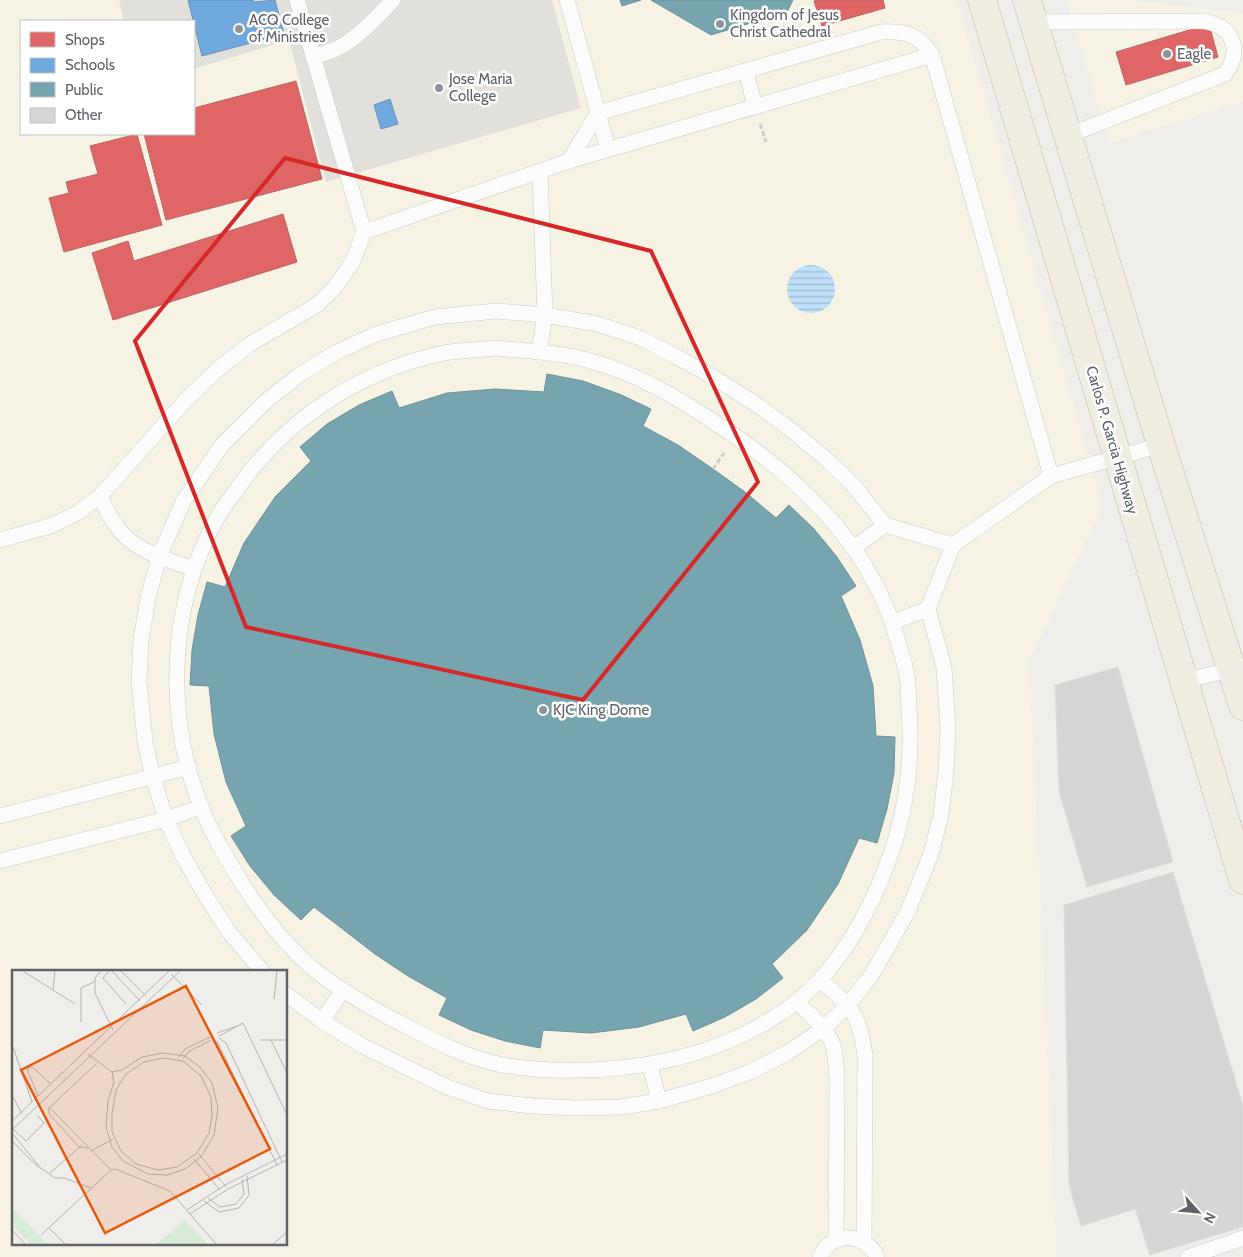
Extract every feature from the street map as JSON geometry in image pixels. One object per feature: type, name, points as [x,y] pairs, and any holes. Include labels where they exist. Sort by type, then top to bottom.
[{"type":"highway","name":"Carlos P. Garcia Highway","points":[[982,0],[1243,880]]},
{"type":"highway","points":[[1030,11],[1069,135],[1161,445],[1237,668],[1243,706]]},
{"type":"lane","points":[[0,540],[53,525],[80,512],[100,496],[186,400],[218,369],[250,344],[317,305],[336,286],[353,261],[364,232],[297,0]]},
{"type":"lane","points":[[313,57],[336,48],[356,36],[393,0]]},
{"type":"lane","points":[[567,0],[608,150]]},
{"type":"lane","points":[[1030,11],[1202,21],[1221,26],[1233,40],[1235,49],[1234,59],[1231,67],[1225,74],[1069,135]]},
{"type":"lane","points":[[569,161],[598,114],[881,32],[897,31],[913,36],[925,43],[932,55],[1051,476]]},
{"type":"lane","points":[[364,232],[569,161],[932,55]]},
{"type":"lane","points":[[746,71],[756,107]]},
{"type":"lane","points":[[539,352],[545,315],[540,171]]},
{"type":"lane","points":[[261,970],[229,932],[204,893],[183,856],[166,819],[153,778],[145,741],[139,681],[142,630],[159,557],[183,502],[222,444],[265,402],[299,374],[336,352],[376,334],[435,317],[496,311],[545,315],[598,324],[640,338],[715,378],[757,405],[790,429],[854,486],[885,525],[953,545]]},
{"type":"lane","points":[[496,348],[539,352],[588,360],[625,373],[696,410],[767,459],[800,486],[826,512],[855,547],[877,586],[893,622],[907,673],[910,719],[909,767],[904,807],[896,841],[876,893],[842,952],[821,980],[797,1002],[767,1022],[735,1038],[700,1051],[650,1065],[614,1070],[575,1071],[537,1069],[498,1064],[461,1053],[382,1014],[343,990],[310,966],[282,938],[256,906],[216,838],[201,807],[188,768],[182,734],[177,680],[178,642],[184,606],[194,569],[216,520],[251,468],[290,429],[320,405],[354,385],[389,369],[442,354],[496,348]]},
{"type":"lane","points":[[288,996],[322,1021],[363,1046],[447,1087],[488,1101],[576,1108],[621,1107],[659,1101],[712,1086],[752,1071],[788,1053],[823,1029],[848,1006],[871,976],[908,911],[931,854],[941,815],[948,728],[944,667],[928,609],[953,545],[1051,476],[1161,445]]},
{"type":"lane","points":[[100,496],[122,534],[138,546],[159,557],[194,569]]},
{"type":"lane","points":[[855,547],[885,525]]},
{"type":"lane","points":[[893,622],[928,609]]},
{"type":"lane","points":[[1184,681],[1237,668]]},
{"type":"lane","points":[[0,816],[188,768]]},
{"type":"lane","points":[[0,861],[166,819],[201,807]]},
{"type":"lane","points":[[821,980],[848,1006],[856,1019],[866,1056],[864,1242]]},
{"type":"lane","points":[[322,1021],[343,990]]},
{"type":"lane","points":[[797,1002],[823,1029],[832,1044],[837,1077],[836,1240]]},
{"type":"lane","points":[[650,1065],[659,1101]]},
{"type":"lane","points":[[820,1257],[827,1246],[836,1240],[855,1238],[874,1250],[877,1257]]},
{"type":"lane","points":[[1188,1257],[1243,1238]]},
{"type":"highlighted area","points":[[285,158],[651,251],[758,482],[583,700],[246,627],[135,341]]},
{"type":"shaded area","points":[[0,0],[957,0],[1103,507],[1029,660],[1057,1257],[0,1257]]},
{"type":"shaded area","name":"Jose Maria College","points":[[119,0],[552,0],[581,108],[326,182],[289,40],[195,69],[195,20],[124,20]]},
{"type":"shaded area","points":[[1067,0],[1126,0],[1243,13],[1243,101],[1109,143]]},
{"type":"water","points":[[811,265],[820,267],[828,272],[833,280],[835,289],[833,298],[828,306],[820,311],[811,313],[802,311],[794,306],[789,298],[787,289],[789,280],[794,272],[802,267]]},
{"type":"building: Shops","points":[[883,0],[885,8],[822,26],[814,1]]},
{"type":"building: Shops","name":"Eagle","points":[[1209,24],[1218,57],[1126,85],[1116,52]]},
{"type":"building: Shops","points":[[296,81],[322,179],[166,220],[144,135],[195,135],[195,108]]},
{"type":"building: Shops","points":[[137,135],[162,225],[64,252],[49,198],[69,193],[66,182],[98,174],[90,146]]},
{"type":"building: Shops","points":[[283,214],[297,262],[113,320],[92,253],[128,241],[134,261]]},
{"type":"building: Schools","name":"ACQ College of Ministries","points":[[188,0],[253,0],[254,2],[275,0],[284,34],[202,56],[195,28],[195,20],[193,20]]},
{"type":"building: Schools","points":[[390,99],[398,124],[381,129],[374,105]]},
{"type":"building: Public","points":[[620,0],[641,0],[622,6]]},
{"type":"building: Public","name":"Kingdom of Jesus Christ Cathedral","points":[[651,0],[793,0],[787,12],[711,35]]},
{"type":"building: Public","name":"KJC King Dome","points":[[547,374],[583,381],[619,394],[651,409],[643,426],[678,445],[713,469],[776,518],[789,505],[814,529],[837,557],[856,586],[841,596],[860,640],[873,686],[876,736],[895,737],[894,773],[887,809],[877,843],[859,838],[838,884],[807,930],[772,964],[783,978],[756,999],[725,1017],[693,1031],[686,1014],[639,1027],[591,1033],[543,1030],[540,1048],[505,1041],[471,1030],[439,1015],[447,998],[408,976],[375,954],[314,907],[301,920],[274,895],[250,866],[231,836],[246,826],[226,782],[214,734],[209,686],[190,685],[192,650],[198,615],[207,582],[225,587],[244,543],[275,497],[311,461],[300,447],[327,424],[359,405],[392,391],[399,408],[447,393],[495,389],[544,392]]},
{"type":"building: Other","points":[[1118,667],[1173,862],[1087,887],[1059,791],[1055,685]]},
{"type":"building: Other","points":[[1173,872],[1243,1106],[1243,1227],[1150,1255],[1135,1209],[1081,1226],[1069,1185],[1064,905]]},
{"type":"place","name":"Kingdom of Jesus Christ Cathedral","points":[[720,24]]},
{"type":"place","name":"ACQ College of Ministries","points":[[239,29]]},
{"type":"place","name":"Eagle","points":[[1167,54]]},
{"type":"place","name":"Jose Maria College","points":[[439,88]]},
{"type":"place","name":"KJC King Dome","points":[[543,710]]}]
